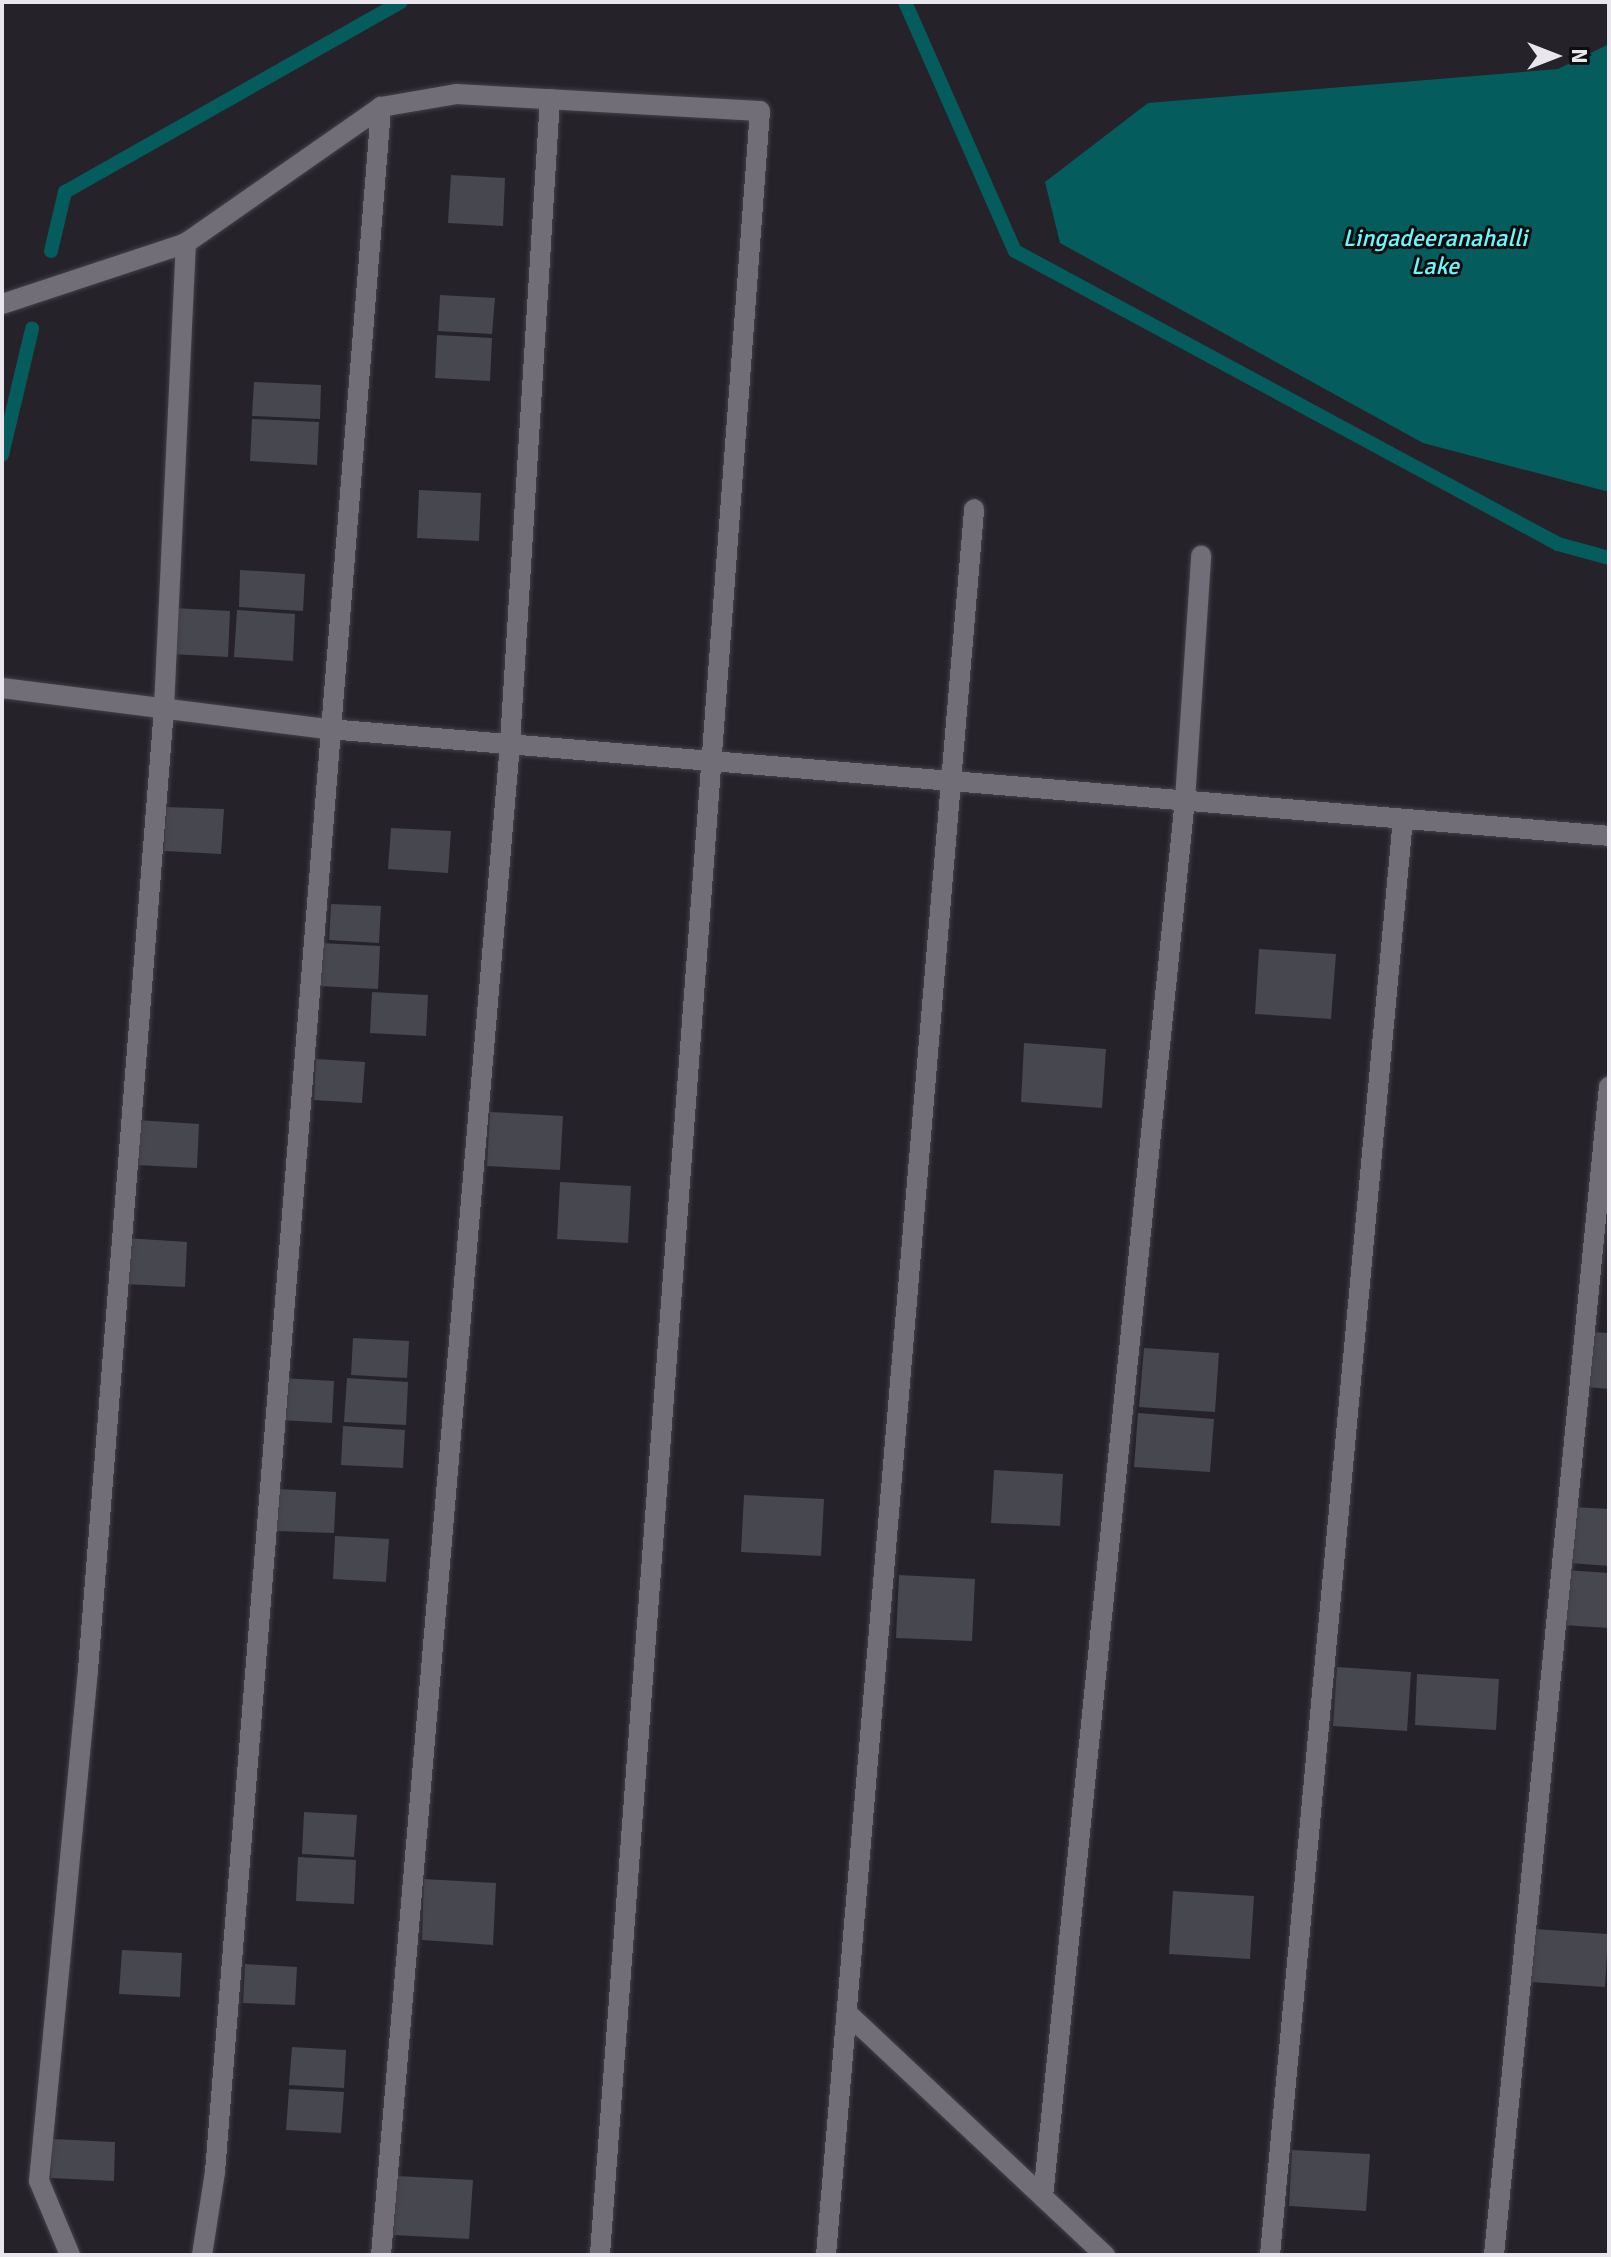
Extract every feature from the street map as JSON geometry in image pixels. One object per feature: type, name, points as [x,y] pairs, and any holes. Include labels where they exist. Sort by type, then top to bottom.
[{"type":"street","points":[[2,304],[186,243],[381,107],[456,94],[760,111],[714,761],[600,2255]]},
{"type":"street","points":[[381,2255],[510,743],[550,99]]},
{"type":"street","points":[[202,2255],[215,2172],[328,729],[381,107]]},
{"type":"street","points":[[70,2255],[39,2181],[88,1670],[164,708],[186,243]]},
{"type":"street","points":[[826,2255],[955,781],[974,509]]},
{"type":"street","points":[[1043,2197],[1185,800],[1201,556]]},
{"type":"street","points":[[2,688],[328,729],[1609,836]]},
{"type":"street","points":[[1270,2255],[1403,819]]},
{"type":"street","points":[[1494,2255],[1609,1087]]},
{"type":"street","points":[[847,2013],[1105,2255]]},
{"type":"water","name":"Lingadeeranahalli Lake","points":[[1609,44],[1609,492],[1423,443],[1060,243],[1045,182],[1148,103],[1558,69]]},
{"type":"building","points":[[451,175],[505,178],[503,226],[448,223]]},
{"type":"building","points":[[440,295],[495,298],[492,334],[438,331]]},
{"type":"building","points":[[437,335],[492,338],[490,381],[435,378]]},
{"type":"building","points":[[254,382],[321,385],[320,419],[252,416]]},
{"type":"building","points":[[252,419],[319,422],[317,465],[250,461]]},
{"type":"building","points":[[419,490],[481,493],[479,541],[417,538]]},
{"type":"building","points":[[240,570],[305,574],[303,611],[239,607]]},
{"type":"building","points":[[174,608],[230,611],[228,657],[172,654]]},
{"type":"building","points":[[237,610],[295,614],[293,661],[234,657]]},
{"type":"building","points":[[166,807],[224,809],[221,854],[164,851]]},
{"type":"building","points":[[391,828],[451,831],[448,873],[388,869]]},
{"type":"building","points":[[331,904],[381,906],[379,943],[329,940]]},
{"type":"building","points":[[320,943],[380,946],[378,989],[318,986]]},
{"type":"building","points":[[1259,949],[1336,954],[1331,1019],[1255,1014]]},
{"type":"building","points":[[372,992],[428,995],[426,1036],[370,1033]]},
{"type":"building","points":[[1024,1043],[1106,1049],[1102,1108],[1021,1102]]},
{"type":"building","points":[[316,1059],[365,1062],[362,1103],[314,1100]]},
{"type":"building","points":[[490,1112],[563,1116],[560,1170],[487,1166]]},
{"type":"building","points":[[137,1120],[199,1124],[197,1168],[135,1165]]},
{"type":"building","points":[[560,1182],[631,1186],[628,1243],[557,1239]]},
{"type":"building","points":[[126,1238],[187,1242],[185,1287],[124,1284]]},
{"type":"building","points":[[1589,1332],[1609,1333],[1609,1389],[1586,1387]]},
{"type":"building","points":[[353,1338],[409,1341],[407,1378],[351,1375]]},
{"type":"building","points":[[1144,1348],[1219,1353],[1215,1412],[1139,1407]]},
{"type":"building","points":[[282,1378],[334,1381],[332,1423],[280,1420]]},
{"type":"building","points":[[347,1378],[408,1382],[406,1425],[344,1422]]},
{"type":"building","points":[[1138,1413],[1214,1419],[1210,1472],[1134,1467]]},
{"type":"building","points":[[343,1426],[405,1430],[403,1468],[341,1465]]},
{"type":"building","points":[[994,1470],[1063,1474],[1060,1526],[991,1523]]},
{"type":"building","points":[[279,1489],[336,1492],[334,1533],[276,1531]]},
{"type":"building","points":[[744,1495],[824,1499],[821,1556],[741,1552]]},
{"type":"building","points":[[1574,1507],[1609,1509],[1609,1566],[1570,1563]]},
{"type":"building","points":[[335,1536],[389,1539],[386,1582],[333,1579]]},
{"type":"building","points":[[1566,1570],[1609,1573],[1609,1628],[1562,1625]]},
{"type":"building","points":[[899,1575],[975,1579],[972,1641],[896,1638]]},
{"type":"building","points":[[1337,1667],[1411,1672],[1407,1731],[1333,1726]]},
{"type":"building","points":[[1417,1674],[1499,1679],[1496,1730],[1415,1725]]},
{"type":"building","points":[[304,1812],[357,1815],[354,1857],[302,1854]]},
{"type":"building","points":[[298,1857],[356,1860],[354,1904],[296,1901]]},
{"type":"building","points":[[424,1879],[496,1883],[493,1945],[422,1940]]},
{"type":"building","points":[[1173,1891],[1254,1896],[1250,1959],[1169,1954]]},
{"type":"building","points":[[1535,1929],[1608,1934],[1605,1987],[1531,1982]]},
{"type":"building","points":[[122,1950],[182,1953],[180,1997],[119,1994]]},
{"type":"building","points":[[245,1964],[297,1967],[295,2005],[243,2003]]},
{"type":"building","points":[[292,2047],[346,2050],[344,2088],[289,2085]]},
{"type":"building","points":[[289,2089],[344,2092],[341,2133],[286,2130]]},
{"type":"building","points":[[52,2139],[115,2142],[114,2181],[51,2178]]},
{"type":"building","points":[[1292,2150],[1370,2154],[1366,2211],[1289,2206]]},
{"type":"building","points":[[397,2176],[473,2180],[469,2239],[393,2235]]},
{"type":"waterway","points":[[51,251],[65,192],[401,2]]},
{"type":"waterway","points":[[905,2],[1015,251],[1558,544],[1609,558]]},
{"type":"waterway","points":[[2,455],[32,329]]}]
